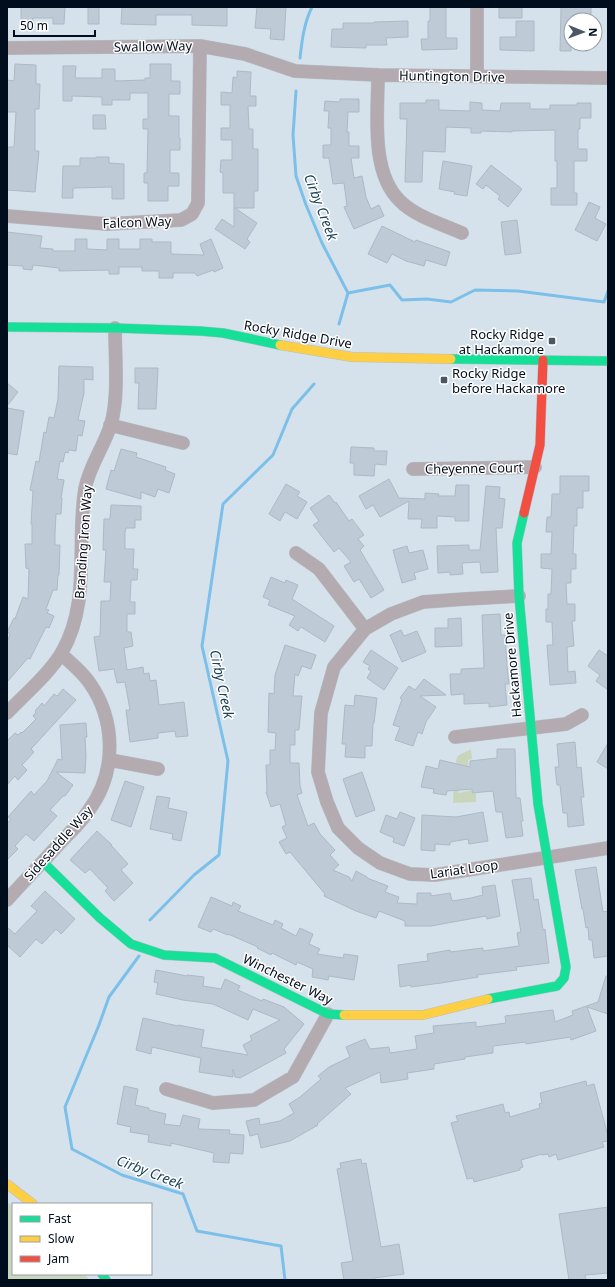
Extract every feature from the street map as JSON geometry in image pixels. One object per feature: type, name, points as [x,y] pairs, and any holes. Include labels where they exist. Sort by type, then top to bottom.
[{"type":"street","points":[[477,7],[477,76]]},
{"type":"street","name":"Swallow Way","points":[[7,48],[200,46],[245,54],[295,71]]},
{"type":"street","name":"Falcon Way","points":[[7,216],[107,224],[181,220],[192,214],[198,203],[200,46]]},
{"type":"street","name":"Huntington Drive","points":[[295,71],[378,75],[608,78]]},
{"type":"street","points":[[378,75],[379,157],[386,183],[400,201],[416,212],[462,233]]},
{"type":"street","name":"Rocky Ridge Drive","points":[[7,327],[116,328],[177,330],[224,334],[303,350],[352,357],[608,361]]},
{"type":"street","name":"Branding Iron Way","points":[[7,713],[62,654],[73,628],[78,608],[84,499],[87,480],[110,425],[115,397],[116,328]]},
{"type":"street","name":"Hackamore Drive","points":[[543,360],[540,445],[517,543],[519,596],[538,804],[566,967]]},
{"type":"street","points":[[110,425],[183,443]]},
{"type":"street","name":"Cheyenne Court","points":[[413,469],[535,467]]},
{"type":"street","points":[[296,553],[319,569],[365,629]]},
{"type":"street","name":"Lariat Loop","points":[[519,596],[423,602],[391,614],[365,629],[334,667],[321,713],[318,772],[327,802],[338,828],[358,848],[380,863],[410,874],[435,875],[548,856],[608,848]]},
{"type":"street","points":[[62,654],[83,674],[100,702],[108,731],[110,760],[158,769]]},
{"type":"street","points":[[455,737],[566,724],[582,715]]},
{"type":"street","name":"Sidesaddle Way","points":[[7,900],[89,811],[101,790],[110,760]]},
{"type":"street","name":"Winchester Way","points":[[43,862],[100,918],[131,944],[164,955],[215,958],[328,1014],[352,1016],[423,1015],[502,996],[557,986],[564,978],[566,967]]},
{"type":"street","points":[[166,1089],[213,1103],[254,1100],[293,1078],[328,1014]]},
{"type":"street","points":[[7,1184],[32,1203]]},
{"type":"green space","points":[[471,749],[472,759],[468,760],[469,769],[457,766],[456,759],[462,753]]},
{"type":"green space","points":[[454,776],[459,793],[471,790],[471,793],[476,794],[476,802],[453,803]]},
{"type":"green space","points":[[7,1202],[12,1205],[12,1275],[86,1275],[89,1280],[7,1280]]},
{"type":"building","points":[[21,7],[65,7],[64,24],[53,24],[53,18],[33,18],[33,23],[21,23]]},
{"type":"building","points":[[88,7],[99,7],[99,24],[88,24]]},
{"type":"building","points":[[122,7],[227,7],[227,26],[192,25],[192,15],[156,15],[156,25],[121,24]]},
{"type":"building","points":[[257,7],[286,7],[284,40],[270,39],[271,29],[255,28]]},
{"type":"building","points":[[430,7],[446,7],[446,38],[457,38],[457,49],[422,50],[421,39],[428,39]]},
{"type":"building","points":[[499,7],[522,7],[522,18],[499,18]]},
{"type":"building","points":[[561,7],[591,7],[591,12],[563,12],[563,51],[560,51]]},
{"type":"building","points":[[408,21],[408,37],[386,38],[387,45],[366,45],[366,48],[331,47],[332,29],[343,29],[343,23]]},
{"type":"building","points":[[516,21],[534,21],[534,51],[500,50],[500,37],[516,37]]},
{"type":"building","points":[[15,64],[36,65],[36,84],[40,84],[39,109],[35,109],[35,151],[39,151],[35,192],[7,190],[7,147],[14,147],[16,112],[7,112],[7,80],[14,81]]},
{"type":"building","points":[[150,64],[171,64],[171,81],[180,81],[180,94],[169,94],[169,116],[179,116],[180,150],[170,150],[170,173],[179,173],[179,186],[168,186],[168,201],[148,201],[148,183],[144,183],[144,173],[147,173],[148,129],[143,129],[143,119],[148,119],[148,93],[130,93],[130,100],[112,100],[112,105],[102,105],[102,97],[72,96],[72,101],[63,101],[63,66],[76,66],[75,78],[102,78],[102,69],[115,69],[115,81],[145,80],[145,78],[150,78]]},
{"type":"building","points":[[237,71],[251,72],[250,96],[256,96],[256,106],[248,106],[249,129],[253,129],[253,149],[258,149],[258,191],[254,191],[254,208],[235,208],[257,223],[247,239],[250,242],[245,249],[215,229],[222,219],[234,227],[234,193],[223,193],[223,173],[220,172],[221,160],[232,160],[232,140],[221,140],[221,128],[230,128],[230,105],[221,105],[221,92],[232,93],[233,77],[237,78]]},
{"type":"building","points":[[340,99],[359,99],[359,112],[348,112],[347,132],[349,132],[349,146],[359,146],[359,158],[351,158],[354,178],[362,176],[366,197],[371,209],[379,205],[384,216],[354,229],[344,207],[347,206],[344,183],[333,184],[329,158],[323,158],[323,145],[331,145],[331,128],[328,128],[329,111],[324,111],[325,101],[340,102]]},
{"type":"building","points":[[426,100],[439,100],[439,110],[470,111],[470,102],[482,103],[482,110],[500,111],[501,103],[530,103],[530,109],[550,109],[550,105],[577,105],[577,103],[591,103],[591,118],[580,118],[580,129],[578,129],[578,149],[587,149],[587,161],[574,161],[574,193],[577,193],[577,205],[551,205],[551,188],[557,188],[555,130],[512,132],[481,131],[481,133],[471,133],[471,128],[446,127],[445,152],[423,151],[422,182],[405,182],[407,119],[400,119],[400,103],[426,103]]},
{"type":"building","points":[[93,115],[105,115],[106,129],[93,129]]},
{"type":"building","points":[[109,157],[109,163],[124,164],[124,199],[112,199],[112,187],[73,188],[73,198],[62,198],[63,166],[80,166],[80,158]]},
{"type":"building","points":[[443,161],[472,166],[467,196],[454,194],[455,192],[439,189]]},
{"type":"building","points":[[491,165],[522,189],[508,207],[498,199],[500,196],[486,185],[483,189],[476,184]]},
{"type":"building","points":[[589,202],[600,207],[595,218],[606,224],[597,241],[575,230]]},
{"type":"building","points":[[517,220],[521,253],[505,255],[501,222]]},
{"type":"building","points":[[382,226],[415,242],[416,240],[450,252],[446,266],[426,260],[424,266],[406,261],[392,254],[387,263],[368,254]]},
{"type":"building","points":[[7,232],[42,236],[40,248],[53,249],[53,251],[75,251],[75,239],[87,239],[87,249],[107,250],[107,239],[119,239],[119,249],[140,249],[140,239],[152,239],[152,242],[171,242],[171,254],[204,255],[200,244],[211,239],[223,268],[197,276],[195,273],[173,273],[173,278],[159,278],[159,271],[142,271],[142,267],[119,267],[119,274],[109,274],[109,270],[59,271],[59,268],[33,265],[32,270],[23,269],[23,266],[7,265]]},
{"type":"building","points":[[59,366],[93,367],[93,380],[84,379],[84,393],[78,420],[85,421],[82,436],[78,435],[76,451],[69,450],[68,453],[65,452],[63,462],[60,461],[57,479],[64,480],[61,498],[61,514],[56,514],[55,533],[55,545],[60,545],[59,575],[57,590],[53,590],[46,609],[49,610],[47,613],[54,616],[49,628],[46,627],[30,659],[28,658],[7,682],[7,642],[10,634],[7,632],[14,618],[15,619],[23,597],[28,599],[29,569],[26,568],[25,544],[32,544],[31,524],[33,491],[30,490],[36,461],[39,462],[44,432],[46,433],[49,417],[54,418],[58,399]]},
{"type":"building","points":[[135,368],[158,368],[156,409],[138,409],[139,383],[135,383]]},
{"type":"building","points":[[7,383],[18,392],[7,406]]},
{"type":"building","points":[[7,408],[24,411],[17,455],[7,453]]},
{"type":"building","points":[[351,447],[374,448],[374,451],[387,451],[386,465],[375,464],[374,476],[354,475],[354,463],[350,463]]},
{"type":"building","points":[[121,449],[137,453],[136,457],[166,467],[165,470],[175,474],[169,493],[158,489],[155,497],[141,492],[141,499],[106,489],[111,470],[114,471]]},
{"type":"building","points":[[560,476],[589,476],[589,491],[583,491],[583,508],[577,508],[577,526],[574,526],[573,554],[576,554],[576,569],[571,569],[571,583],[566,583],[567,604],[575,604],[575,621],[572,621],[574,646],[567,647],[568,672],[575,671],[576,683],[550,685],[547,645],[553,645],[552,622],[546,622],[546,609],[548,609],[548,594],[551,594],[552,569],[541,568],[541,554],[551,554],[552,532],[546,532],[547,517],[551,517],[552,494],[560,494]]},
{"type":"building","points":[[389,479],[399,498],[425,499],[425,493],[439,494],[438,496],[455,496],[456,485],[469,485],[469,521],[455,521],[455,517],[437,516],[437,528],[421,528],[422,519],[408,519],[409,501],[380,517],[373,505],[366,509],[359,496]]},
{"type":"building","points":[[286,484],[300,492],[297,496],[307,502],[297,519],[285,512],[280,521],[269,514]]},
{"type":"building","points":[[486,486],[500,487],[499,498],[505,499],[502,528],[496,528],[498,572],[481,573],[480,562],[462,563],[463,574],[450,575],[450,572],[438,573],[437,546],[469,545],[469,550],[480,550]]},
{"type":"building","points":[[329,495],[335,503],[336,502],[349,521],[352,519],[364,535],[358,539],[364,546],[360,550],[384,590],[371,598],[359,579],[354,582],[344,566],[351,562],[339,548],[334,552],[313,525],[319,521],[310,508]]},
{"type":"building","points":[[111,505],[141,506],[141,520],[135,520],[135,528],[126,528],[125,532],[125,549],[134,549],[133,569],[138,569],[137,580],[131,580],[130,602],[135,602],[135,614],[127,614],[127,632],[131,632],[133,646],[124,648],[127,670],[143,667],[144,674],[149,673],[150,681],[156,680],[159,705],[184,702],[188,736],[176,737],[175,731],[158,733],[158,738],[130,742],[126,710],[130,710],[125,682],[117,683],[114,669],[99,671],[94,637],[100,636],[101,601],[110,601],[111,582],[104,582],[106,550],[103,550],[104,519],[110,519]]},
{"type":"building","points":[[407,546],[409,553],[423,550],[428,569],[414,573],[416,579],[402,583],[393,550]]},
{"type":"building","points":[[271,577],[285,583],[286,580],[298,585],[292,599],[334,626],[325,642],[301,627],[298,631],[289,625],[295,616],[268,605],[270,600],[263,597]]},
{"type":"building","points":[[500,614],[501,635],[505,635],[509,684],[505,684],[507,705],[489,707],[489,703],[464,704],[464,694],[451,695],[450,674],[461,674],[461,669],[484,668],[482,615]]},
{"type":"building","points":[[461,618],[462,646],[435,647],[435,628],[448,628],[448,619]]},
{"type":"building","points":[[401,630],[404,636],[417,631],[426,652],[402,662],[390,635]]},
{"type":"building","points":[[285,645],[316,655],[311,669],[302,666],[298,676],[295,674],[293,696],[302,696],[299,730],[295,730],[295,745],[290,745],[290,763],[299,763],[300,786],[302,793],[297,795],[308,826],[314,823],[320,834],[335,850],[330,855],[339,865],[333,870],[349,877],[352,881],[356,871],[367,878],[388,886],[385,892],[399,897],[397,903],[417,904],[417,893],[431,893],[431,896],[450,893],[452,901],[471,898],[483,895],[482,887],[495,885],[500,916],[487,919],[486,916],[431,926],[405,926],[405,921],[379,911],[376,918],[356,911],[324,896],[325,894],[290,852],[286,854],[279,842],[287,838],[282,827],[286,825],[280,804],[271,807],[266,792],[266,765],[270,765],[270,750],[275,750],[276,733],[268,732],[269,693],[274,694],[275,675]]},
{"type":"building","points":[[371,650],[398,668],[384,690],[367,678],[371,671],[368,669],[370,666],[363,662]]},
{"type":"building","points":[[599,650],[608,656],[608,690],[596,681],[600,675],[588,666]]},
{"type":"building","points":[[424,679],[446,695],[420,696],[436,707],[426,722],[422,734],[418,732],[413,746],[395,740],[400,727],[393,725],[402,699],[400,698],[409,686],[415,690]]},
{"type":"building","points":[[63,689],[76,700],[31,749],[34,752],[22,765],[27,770],[18,780],[15,776],[7,785],[7,741],[15,733],[18,735],[21,732],[22,733],[36,719],[33,716],[36,712],[35,711],[42,703],[44,706],[54,694],[57,696]]},
{"type":"building","points":[[355,695],[377,698],[373,723],[372,746],[365,746],[365,758],[345,757],[346,744],[342,744],[345,705],[354,706]]},
{"type":"building","points":[[86,723],[87,737],[85,737],[85,773],[56,772],[73,785],[65,796],[63,796],[50,810],[57,816],[34,841],[26,834],[15,846],[18,849],[7,860],[7,824],[11,819],[8,817],[31,791],[34,795],[47,781],[58,759],[62,760],[60,725]]},
{"type":"building","points":[[575,742],[577,768],[581,767],[584,797],[581,797],[584,825],[568,827],[567,813],[563,813],[560,785],[557,785],[555,767],[559,767],[557,744]]},
{"type":"building","points":[[608,743],[608,769],[597,762]]},
{"type":"building","points":[[497,749],[515,749],[516,798],[520,798],[523,836],[506,838],[502,812],[496,812],[493,791],[472,793],[472,789],[447,791],[446,795],[433,793],[434,789],[421,787],[426,766],[438,769],[440,760],[470,767],[470,761],[497,758]]},
{"type":"building","points":[[362,772],[375,810],[356,817],[343,779]]},
{"type":"building","points":[[125,781],[144,787],[131,827],[111,820]]},
{"type":"building","points":[[157,796],[170,798],[168,808],[187,812],[181,841],[172,839],[173,834],[150,829]]},
{"type":"building","points":[[400,812],[415,818],[404,846],[393,842],[394,838],[380,832],[386,815],[397,819]]},
{"type":"building","points":[[483,812],[488,841],[469,844],[468,839],[450,842],[450,845],[435,844],[435,851],[421,850],[422,815],[456,817]]},
{"type":"building","points":[[97,831],[112,845],[128,864],[121,870],[133,883],[114,901],[105,891],[108,888],[90,869],[85,873],[70,860]]},
{"type":"building","points":[[596,867],[603,912],[608,911],[608,956],[594,958],[592,940],[589,940],[588,927],[586,928],[575,870]]},
{"type":"building","points":[[531,878],[534,900],[538,899],[543,930],[545,929],[549,963],[516,967],[517,970],[477,975],[478,977],[441,983],[400,987],[398,965],[428,961],[427,954],[450,950],[450,952],[483,948],[483,951],[519,946],[517,933],[521,932],[512,880]]},
{"type":"building","points":[[45,891],[75,919],[61,934],[56,929],[42,944],[36,939],[20,957],[7,945],[7,927],[15,934],[37,911],[31,906]]},
{"type":"building","points":[[211,897],[232,906],[233,902],[241,906],[238,911],[273,925],[275,920],[283,924],[281,928],[296,936],[300,928],[313,934],[309,944],[320,949],[317,954],[343,958],[344,954],[358,956],[354,980],[329,976],[328,980],[312,977],[313,969],[297,962],[296,965],[272,953],[271,955],[257,948],[258,947],[228,934],[213,929],[211,932],[198,927]]},
{"type":"building","points":[[156,970],[187,976],[204,977],[203,986],[221,989],[225,979],[240,986],[238,990],[262,1001],[263,999],[284,1007],[304,1024],[284,1049],[286,1053],[240,1078],[235,1077],[233,1069],[233,1077],[199,1072],[201,1058],[152,1047],[151,1054],[136,1050],[143,1018],[204,1030],[201,1047],[248,1055],[243,1045],[252,1040],[250,1036],[280,1020],[253,1009],[248,1020],[213,1004],[183,1000],[156,994],[158,983],[154,982]]},
{"type":"building","points":[[606,976],[608,976],[608,1014],[587,1007],[596,1031],[571,1040],[570,1037],[526,1044],[526,1042],[493,1046],[493,1053],[434,1064],[434,1069],[407,1073],[408,1079],[381,1083],[380,1072],[345,1088],[351,1094],[317,1124],[318,1125],[290,1141],[261,1148],[258,1134],[250,1136],[246,1121],[259,1118],[260,1125],[280,1121],[294,1113],[289,1104],[300,1097],[321,1079],[318,1076],[329,1067],[350,1057],[346,1047],[365,1039],[370,1049],[389,1047],[390,1053],[417,1049],[415,1036],[434,1033],[433,1026],[476,1022],[476,1027],[506,1023],[505,1016],[553,1010],[555,1022],[573,1015],[572,1011],[598,1002]]},
{"type":"building","points":[[586,1081],[587,1086],[594,1084],[608,1136],[608,1141],[602,1142],[604,1147],[558,1160],[556,1154],[549,1157],[548,1154],[542,1154],[521,1160],[523,1167],[520,1168],[520,1170],[474,1182],[473,1178],[467,1179],[451,1123],[458,1121],[456,1116],[503,1104],[505,1113],[509,1112],[510,1117],[540,1108],[539,1104],[542,1103],[540,1093]]},
{"type":"building","points":[[124,1086],[138,1089],[135,1105],[166,1114],[164,1124],[180,1126],[183,1115],[200,1119],[198,1129],[230,1130],[229,1134],[244,1135],[243,1154],[230,1153],[229,1163],[213,1162],[214,1153],[171,1143],[171,1146],[148,1142],[149,1135],[130,1132],[131,1127],[117,1124]]},
{"type":"building","points":[[361,1159],[362,1164],[366,1163],[381,1247],[399,1244],[404,1274],[374,1278],[374,1280],[344,1280],[341,1263],[353,1261],[337,1169],[341,1168],[340,1163]]},
{"type":"building","points":[[608,1207],[608,1273],[585,1275],[586,1280],[569,1280],[559,1214]]},
{"type":"waterway","name":"Cirby Creek","points":[[300,58],[305,25],[312,7]]},
{"type":"waterway","name":"Cirby Creek","points":[[296,91],[293,135],[296,176],[322,243],[348,293],[339,324]]},
{"type":"waterway","points":[[348,293],[390,285],[402,300],[427,299],[451,302],[475,290],[518,291],[604,302],[608,291]]},
{"type":"waterway","name":"Cirby Creek","points":[[150,920],[194,875],[219,855],[228,761],[202,646],[223,504],[273,455],[292,409],[314,384]]},
{"type":"waterway","name":"Cirby Creek","points":[[139,956],[109,997],[65,1107],[72,1149],[122,1175],[183,1194],[197,1231],[281,1246],[285,1280]]},
{"type":"traffic: fast","points":[[7,327],[115,328],[200,331],[223,333],[280,345]]},
{"type":"traffic: fast","points":[[451,359],[608,361]]},
{"type":"traffic: fast","points":[[488,999],[557,986],[564,978],[566,967],[538,804],[519,596],[517,543],[524,513]]},
{"type":"traffic: fast","points":[[43,862],[100,918],[131,944],[164,955],[215,958],[328,1014],[344,1015]]},
{"type":"traffic: fast","points":[[103,1275],[106,1280]]},
{"type":"traffic: slow","points":[[280,345],[352,357],[451,359]]},
{"type":"traffic: slow","points":[[344,1015],[423,1015],[488,999]]},
{"type":"traffic: slow","points":[[7,1184],[32,1203]]},
{"type":"traffic: jam","points":[[524,513],[540,445],[543,360]]},
{"type":"place","name":"Rocky Ridge at Hackamore","points":[[552,341]]},
{"type":"place","name":"Rocky Ridge before Hackamore","points":[[444,380]]}]
